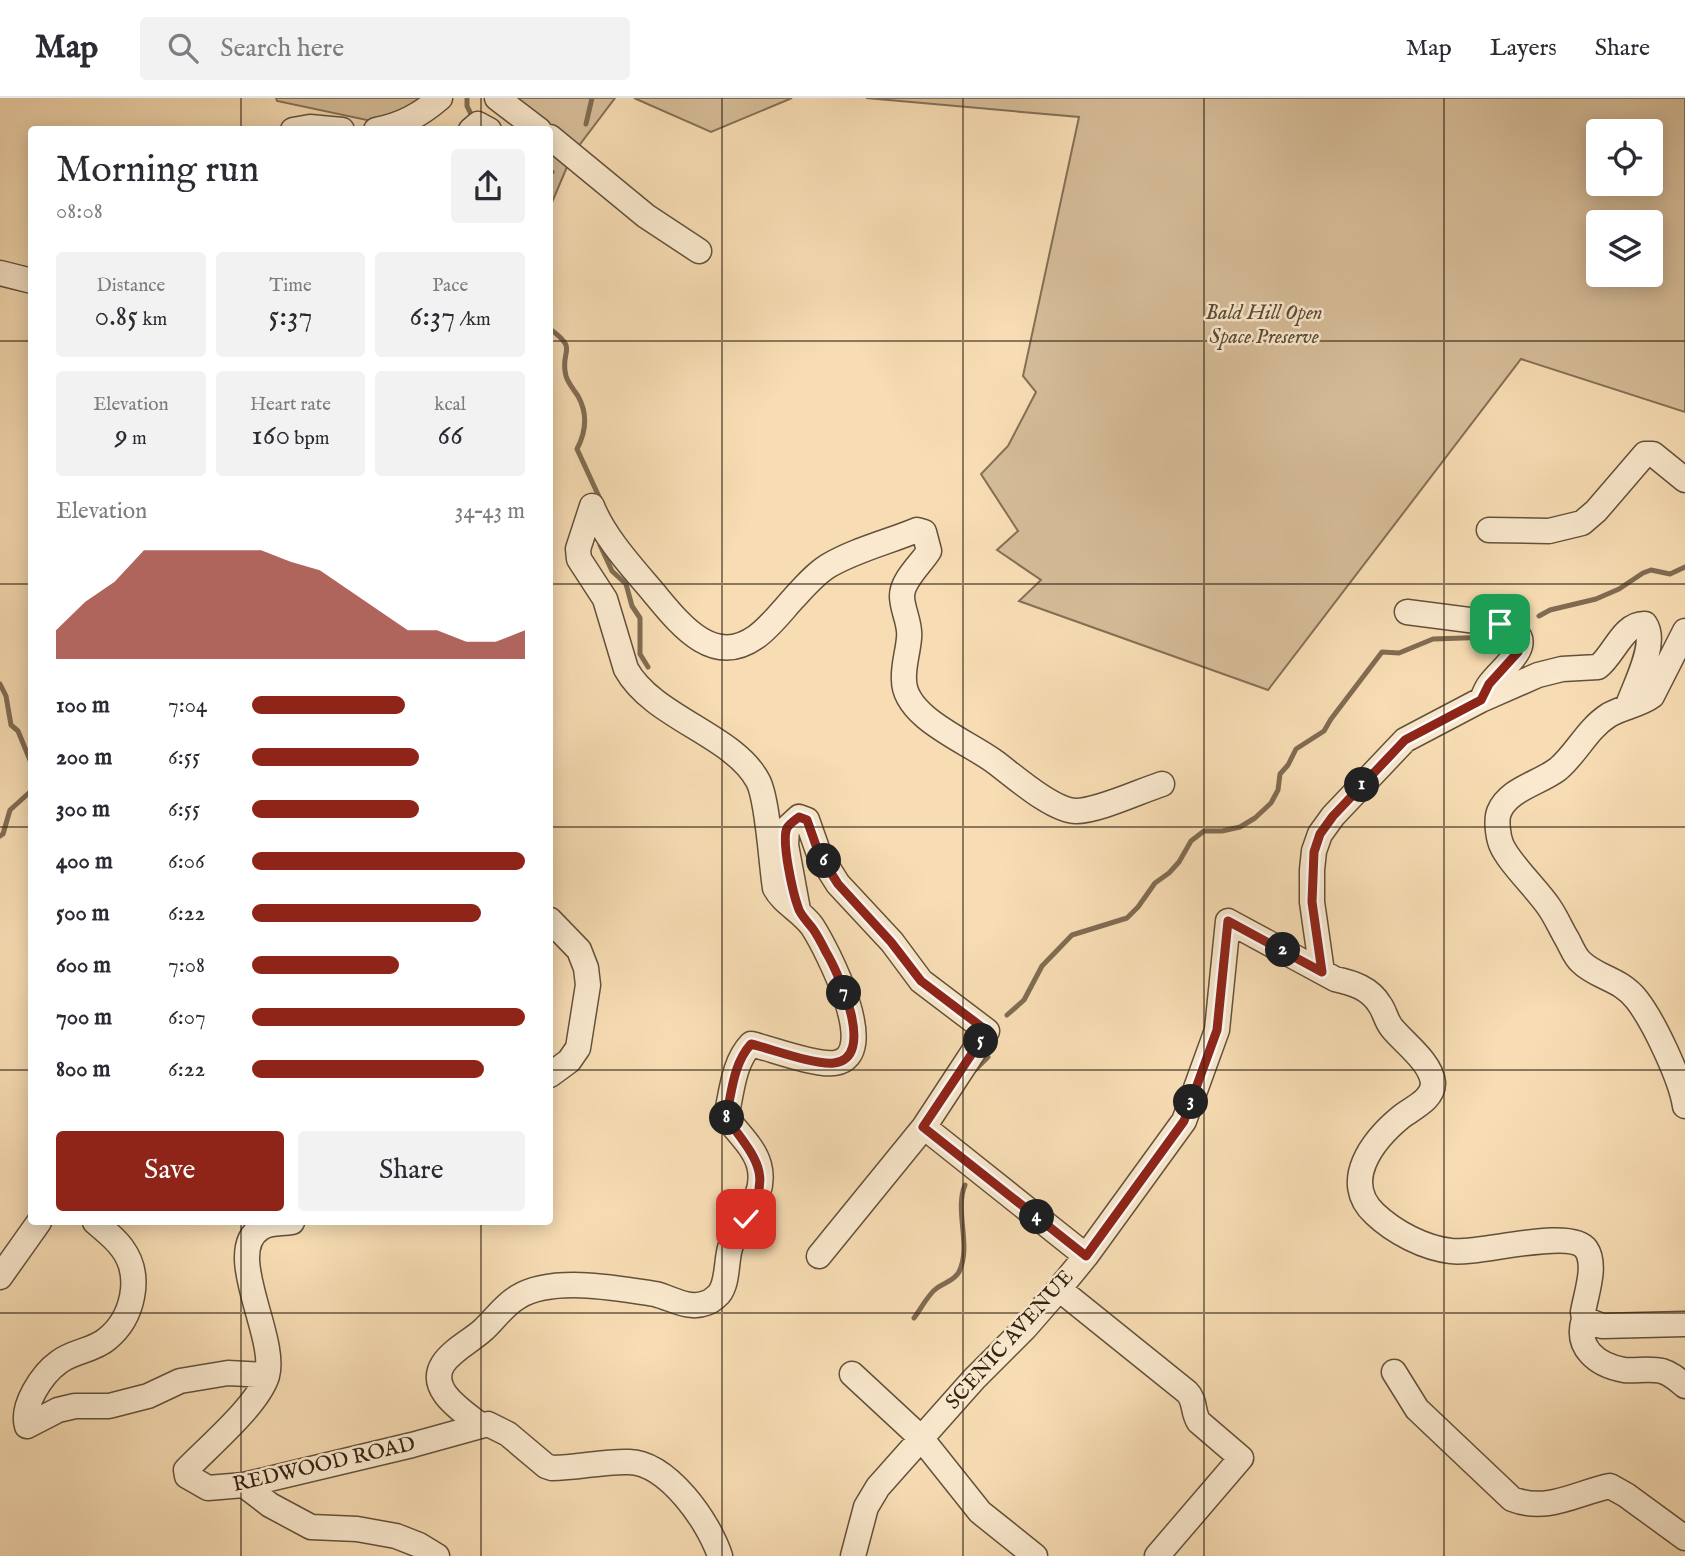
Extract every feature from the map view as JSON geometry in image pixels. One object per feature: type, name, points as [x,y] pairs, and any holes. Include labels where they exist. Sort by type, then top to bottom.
[{"type":"street","points":[[397,126],[414,118],[440,98]]},
{"type":"street","points":[[497,98],[535,126]]},
{"type":"street","points":[[553,139],[646,216],[699,251]]},
{"type":"street","points":[[0,273],[28,280]]},
{"type":"street","points":[[1489,530],[1549,531],[1583,523],[1645,454],[1653,454],[1685,480]]},
{"type":"street","points":[[720,1556],[706,1527],[687,1499],[648,1466],[627,1462],[552,1468],[546,1466],[515,1438],[496,1426],[481,1426],[444,1394],[438,1383],[440,1370],[446,1360],[485,1328],[502,1309],[518,1297],[538,1288],[568,1285],[658,1295],[697,1307],[710,1302],[720,1293],[731,1246],[737,1231],[755,1205],[759,1191],[759,1166],[726,1117],[738,1062],[743,1053],[751,1044],[831,1064],[845,1060],[851,1055],[855,1045],[855,1034],[841,985],[817,936],[798,910],[779,896],[775,888],[760,783],[750,768],[727,749],[661,705],[632,680],[626,669],[604,599],[579,559],[578,549],[592,506],[613,544],[689,632],[703,642],[724,648],[740,646],[758,636],[811,579],[828,566],[916,530],[924,532],[929,551],[903,588],[902,597],[910,634],[905,687],[917,710],[942,730],[994,761],[1028,788],[1065,809],[1088,809],[1163,784]]},
{"type":"street","points":[[1408,612],[1500,624],[1519,634],[1521,642],[1518,652],[1489,684],[1481,700]]},
{"type":"street","points":[[1322,972],[1312,902],[1313,861],[1320,834],[1333,816],[1405,740],[1481,700],[1538,675],[1562,668],[1598,667],[1632,628],[1640,623],[1648,627],[1649,645],[1628,705]]},
{"type":"street","points":[[1685,631],[1652,696],[1646,701],[1628,705],[1607,716],[1589,732],[1558,768],[1507,802],[1499,813],[1498,827],[1501,844],[1549,907],[1580,962],[1611,978],[1639,1002],[1667,1057],[1685,1106]]},
{"type":"street","points":[[798,910],[786,845],[787,828],[799,817],[807,820],[819,854],[838,884],[891,942],[921,981],[987,1031],[923,1127],[819,1256]]},
{"type":"street","name":"SCENIC AVENUE","points":[[853,1556],[866,1507],[878,1487],[1059,1289],[1184,1121],[1217,1030],[1228,921],[1322,972],[1368,991],[1381,1005],[1389,1026],[1423,1063],[1433,1081],[1428,1097],[1401,1117],[1375,1144],[1364,1162],[1359,1181],[1360,1195],[1366,1206],[1382,1221],[1407,1236],[1451,1252],[1528,1242],[1573,1241],[1580,1244],[1587,1250],[1590,1261],[1584,1319]]},
{"type":"street","points":[[553,923],[579,950],[588,985],[578,1048],[569,1060],[553,1073]]},
{"type":"street","points":[[923,1127],[1086,1256]]},
{"type":"street","points":[[0,1278],[37,1225]]},
{"type":"street","points":[[98,1225],[121,1247],[130,1262],[133,1278],[129,1311],[118,1329],[107,1340],[95,1348],[59,1361],[49,1371],[26,1406],[27,1426],[58,1410],[75,1406],[109,1406],[148,1396],[180,1381],[228,1373],[267,1375],[268,1346],[250,1290],[247,1248],[250,1238],[258,1229],[268,1225]]},
{"type":"street","points":[[1059,1289],[1192,1396],[1199,1422],[1241,1458],[1157,1556]]},
{"type":"street","points":[[1685,1324],[1602,1326],[1584,1319],[1580,1332],[1582,1342],[1590,1353],[1602,1362],[1626,1370],[1662,1371],[1676,1377],[1685,1386]]},
{"type":"street","points":[[1394,1372],[1418,1409],[1512,1499],[1531,1504],[1558,1503],[1610,1486],[1685,1538]]},
{"type":"street","points":[[852,1374],[921,1438],[980,1512],[1035,1556]]},
{"type":"street","name":"REDWOOD ROAD","points":[[267,1375],[257,1395],[186,1470],[187,1476],[208,1488],[244,1485],[481,1426]]},
{"type":"street","points":[[244,1485],[270,1505],[311,1527],[357,1529],[396,1536],[437,1556]]},
{"type":"green space","points":[[276,98],[440,98],[395,126],[277,101]]},
{"type":"green space","points":[[497,98],[615,98],[572,155],[553,200],[553,126],[543,126]]},
{"type":"green space","points":[[634,98],[792,98],[711,132]]},
{"type":"green space","name":"Bald Hill Open Space Preserve","points":[[866,98],[1685,98],[1685,412],[1521,359],[1268,690],[1019,601],[1041,580],[997,550],[1018,531],[981,474],[1008,446],[1036,392],[1023,376],[1079,117]]},
{"type":"waterway","points":[[467,98],[467,106],[473,118]]},
{"type":"waterway","points":[[586,124],[592,98]]},
{"type":"waterway","points":[[553,331],[566,346],[566,376],[578,396],[584,416],[584,430],[577,449],[601,501]]},
{"type":"waterway","points":[[600,545],[612,571],[626,584],[632,606],[640,618],[640,654],[648,667]]},
{"type":"waterway","points":[[1539,616],[1550,610],[1596,599],[1651,570],[1670,574],[1685,567]]},
{"type":"waterway","points":[[1007,1015],[1024,1000],[1042,966],[1072,935],[1127,918],[1155,883],[1179,862],[1191,841],[1204,831],[1240,827],[1271,803],[1278,790],[1280,774],[1296,749],[1324,731],[1382,652],[1399,653],[1433,639],[1493,637]]},
{"type":"waterway","points":[[0,684],[6,696],[11,725],[18,731],[28,755]]},
{"type":"waterway","points":[[0,836],[10,810],[28,794]]},
{"type":"waterway","points":[[975,1070],[988,1057]]},
{"type":"waterway","points":[[914,1318],[934,1291],[957,1275],[963,1262],[961,1206],[965,1185]]},
{"type":"route","points":[[746,1219],[755,1205],[759,1191],[759,1166],[726,1117],[738,1062],[743,1053],[751,1044],[831,1064],[845,1060],[851,1055],[855,1045],[855,1034],[841,985],[812,927],[798,910],[786,845],[787,828],[799,817],[807,820],[819,854],[838,884],[891,942],[921,981],[987,1031],[923,1127],[1086,1256],[1184,1121],[1217,1030],[1228,921],[1322,972],[1312,902],[1314,852],[1320,834],[1333,816],[1405,740],[1481,700],[1489,684],[1518,652],[1521,642],[1519,634],[1500,624]]}]
